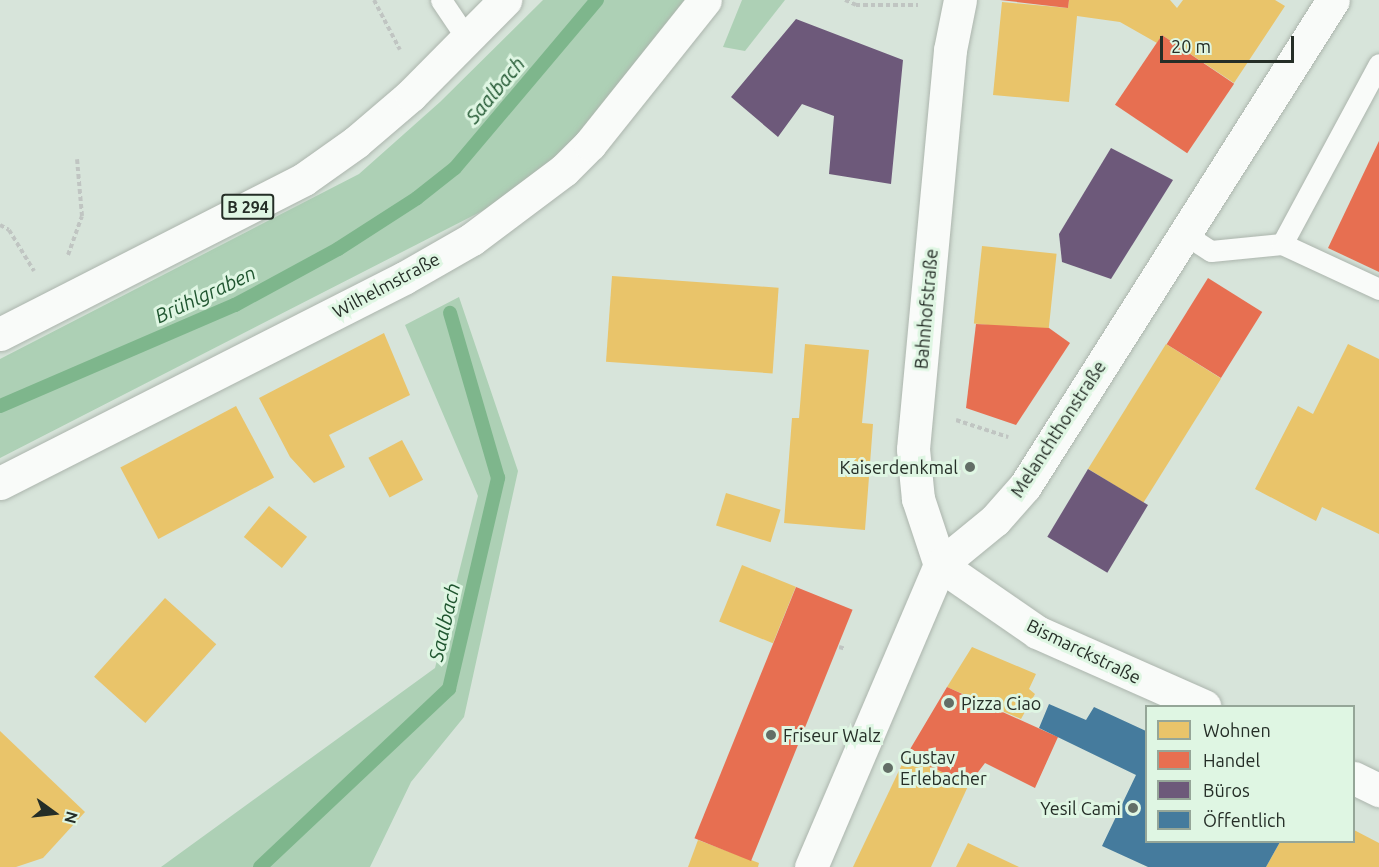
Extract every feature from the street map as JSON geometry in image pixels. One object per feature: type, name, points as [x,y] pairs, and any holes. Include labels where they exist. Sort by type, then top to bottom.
[{"type":"street","name":"B 294","points":[[0,334],[304,179],[356,142],[411,95],[505,0]]},
{"type":"street","name":"Wilhelmstraße","points":[[0,483],[404,278],[472,238],[564,170],[584,150],[616,115],[705,0]]},
{"type":"street","name":"Bahnhofstraße","points":[[940,565],[918,500],[913,449],[950,50],[960,0]]},
{"type":"street","name":"Melanchthonstraße","points":[[811,867],[940,565],[995,520],[1024,486],[1333,0]]},
{"type":"street","name":"Bahnhofstraße","points":[[930,3],[950,50]]},
{"type":"street","name":"Bismarckstraße","points":[[940,565],[1037,632],[1202,705]]},
{"type":"street","points":[[1355,779],[1379,790]]},
{"type":"lane","points":[[441,0],[466,37]]},
{"type":"lane","points":[[1282,244],[1379,64]]},
{"type":"lane","points":[[1183,233],[1211,251],[1282,244],[1379,289]]},
{"type":"path","points":[[374,0],[403,56]]},
{"type":"path","points":[[845,0],[856,5],[930,3]]},
{"type":"path","points":[[65,264],[82,216],[77,159]]},
{"type":"path","points":[[0,225],[9,230],[37,277]]},
{"type":"path","points":[[956,420],[1017,440]]},
{"type":"path","points":[[839,647],[846,649]]},
{"type":"green space","points":[[543,0],[685,0],[609,101],[553,164],[486,209],[0,458],[0,359],[359,174],[440,102]]},
{"type":"green space","points":[[742,0],[785,0],[745,51],[723,47]]},
{"type":"green space","points":[[459,297],[518,471],[464,717],[411,782],[370,867],[161,867],[435,668],[478,496],[405,325]]},
{"type":"building: Wohnen","points":[[1069,0],[1170,0],[1177,8],[1183,0],[1275,0],[1285,6],[1234,83],[1162,35],[1157,43],[1120,22],[1077,16],[1069,102],[993,95],[1002,2],[1068,8]]},
{"type":"building: Wohnen","points":[[982,246],[1057,254],[1048,331],[974,324]]},
{"type":"building: Wohnen","points":[[612,276],[779,288],[773,373],[606,362]]},
{"type":"building: Wohnen","points":[[384,333],[410,395],[329,435],[345,467],[314,483],[290,457],[259,398]]},
{"type":"building: Wohnen","points":[[805,344],[869,350],[862,423],[873,424],[865,530],[784,523],[792,418],[799,418]]},
{"type":"building: Wohnen","points":[[1166,344],[1221,378],[1143,503],[1088,469]]},
{"type":"building: Wohnen","points":[[1348,344],[1379,359],[1379,534],[1322,507],[1316,521],[1255,489],[1298,406],[1313,414]]},
{"type":"building: Wohnen","points":[[236,406],[274,478],[158,539],[120,468]]},
{"type":"building: Wohnen","points":[[402,440],[423,480],[390,498],[368,458]]},
{"type":"building: Wohnen","points":[[726,493],[781,510],[771,542],[716,526]]},
{"type":"building: Wohnen","points":[[269,506],[307,537],[282,568],[244,537]]},
{"type":"building: Wohnen","points":[[742,565],[796,587],[773,643],[719,622]]},
{"type":"building: Wohnen","points":[[165,598],[216,644],[145,723],[94,677]]},
{"type":"building: Wohnen","points":[[972,647],[1036,674],[1029,689],[1035,694],[1021,719],[947,687]]},
{"type":"building: Wohnen","points":[[0,731],[85,812],[43,858],[16,867],[0,867]]},
{"type":"building: Wohnen","points":[[906,756],[969,784],[931,867],[853,867]]},
{"type":"building: Wohnen","points":[[1355,831],[1379,843],[1379,867],[1266,867],[1279,843],[1355,843]]},
{"type":"building: Wohnen","points":[[698,840],[759,863],[758,867],[688,867]]},
{"type":"building: Wohnen","points":[[968,843],[1019,867],[956,867]]},
{"type":"building: Handel","points":[[1000,0],[1069,0],[1068,8]]},
{"type":"building: Handel","points":[[1162,35],[1234,84],[1187,153],[1115,105]]},
{"type":"building: Handel","points":[[1379,141],[1379,272],[1328,248]]},
{"type":"building: Handel","points":[[1208,278],[1262,312],[1221,378],[1167,344]]},
{"type":"building: Handel","points":[[976,324],[1049,328],[1070,343],[1016,425],[966,408]]},
{"type":"building: Handel","points":[[796,587],[853,610],[751,861],[694,838]]},
{"type":"building: Handel","points":[[947,687],[1058,737],[1035,788],[985,763],[969,784],[906,756]]},
{"type":"building: Büros","points":[[796,19],[903,60],[891,184],[829,174],[834,116],[802,104],[778,137],[731,97]]},
{"type":"building: Büros","points":[[1111,148],[1173,180],[1111,279],[1062,262],[1059,234]]},
{"type":"building: Büros","points":[[1088,469],[1148,505],[1107,573],[1047,537]]},
{"type":"building: Öffentlich","name":"Yesil Cami","points":[[1049,704],[1086,720],[1094,707],[1145,731],[1145,843],[1279,843],[1266,867],[1148,867],[1102,846],[1136,775],[1039,728]]},
{"type":"waterway","name":"Brühlgraben","points":[[0,406],[235,305],[338,249],[417,198],[455,168],[597,0]]},
{"type":"waterway","name":"Saalbach","points":[[260,867],[449,689],[498,478],[450,313]]},
{"type":"place","name":"Kaiserdenkmal","points":[[970,467]]},
{"type":"place","name":"Pizza Ciao","points":[[949,703]]},
{"type":"place","name":"Friseur Walz","points":[[771,735]]},
{"type":"place","name":"Gustav Erlebacher","points":[[888,768]]},
{"type":"place","name":"Yesil Cami","points":[[1133,808]]}]
